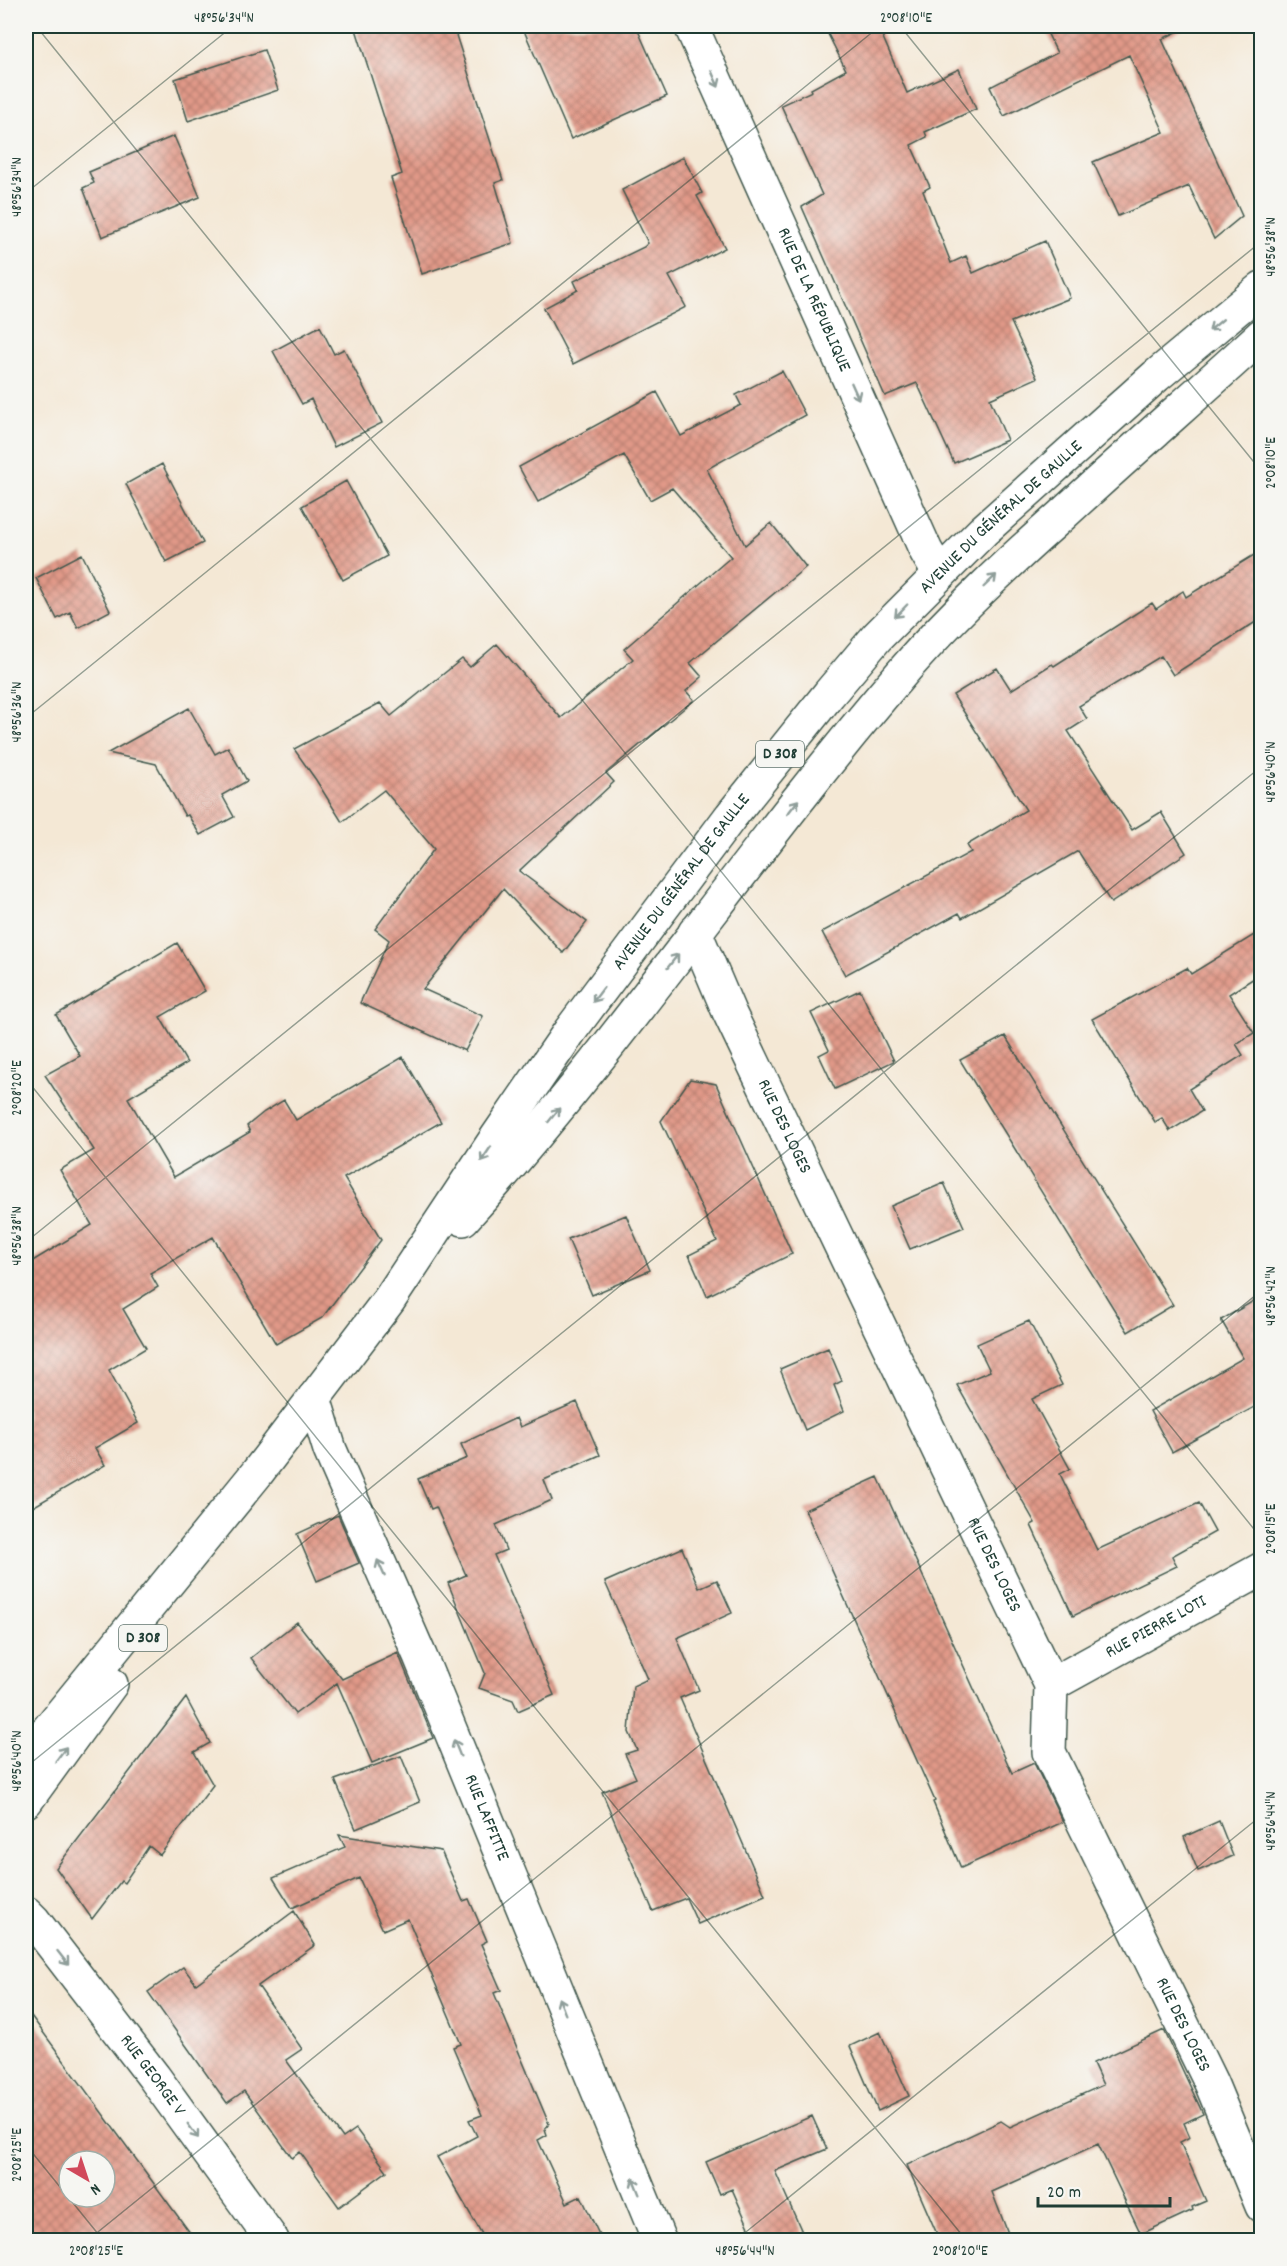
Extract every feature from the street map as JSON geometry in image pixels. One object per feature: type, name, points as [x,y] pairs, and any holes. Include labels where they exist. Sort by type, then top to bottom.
[{"type":"main road","name":"RUE DE LA RÉPUBLIQUE","points":[[691,26],[926,551],[962,609]]},
{"type":"main road","name":"AVENUE DU GÉNÉRAL DE GAULLE","points":[[26,1757],[257,1473],[389,1300],[570,1032],[731,816],[829,694],[877,637],[939,573],[1155,375],[1262,288]]},
{"type":"main road","name":"AVENUE DU GÉNÉRAL DE GAULLE","points":[[389,1300],[535,1138],[695,932],[909,664],[1004,567],[1262,335]]},
{"type":"main road","name":"RUE DES LOGES","points":[[668,902],[684,915],[695,932],[729,1012],[1051,1685],[1049,1752],[1211,2083],[1262,2206]]},
{"type":"main road","name":"RUE LAFFITTE","points":[[314,1398],[330,1450],[420,1656],[659,2241]]},
{"type":"main road","name":"AVENUE DU GÉNÉRAL DE GAULLE","points":[[26,1801],[81,1727],[257,1473]]},
{"type":"main road","name":"RUE PIERRE LOTI","points":[[1051,1685],[1262,1569]]},
{"type":"main road","name":"RUE GEORGE V","points":[[26,1913],[154,2077],[272,2241]]},
{"type":"building","points":[[355,26],[453,26],[503,180],[495,183],[513,243],[422,274],[391,178],[402,174]]},
{"type":"building","points":[[522,26],[636,26],[667,96],[571,139]]},
{"type":"building","points":[[824,26],[878,26],[907,93],[959,69],[976,109],[925,132],[927,137],[911,145],[930,187],[923,191],[951,263],[966,256],[973,273],[1045,241],[1070,298],[1011,322],[1037,378],[990,399],[1007,440],[954,463],[917,383],[885,396],[802,207],[822,195],[781,105],[812,91],[811,89],[846,70]]},
{"type":"building","points":[[1044,26],[1189,26],[1162,39],[1242,216],[1214,239],[1189,186],[1118,216],[1093,162],[1164,132],[1129,55],[1004,116],[990,87],[1057,53]]},
{"type":"building","points":[[264,50],[278,90],[188,121],[175,79]]},
{"type":"building","points":[[174,136],[200,197],[102,237],[83,188],[94,183],[89,172]]},
{"type":"building","points":[[683,157],[702,193],[697,196],[725,248],[669,276],[686,307],[573,364],[544,308],[578,290],[574,281],[648,243],[622,190]]},
{"type":"building","points":[[320,326],[334,354],[344,349],[382,423],[334,447],[311,399],[302,404],[273,351]]},
{"type":"building","points":[[782,371],[805,415],[707,469],[745,545],[771,523],[806,567],[690,663],[702,677],[686,691],[694,700],[606,773],[614,782],[519,871],[587,922],[563,953],[503,889],[423,989],[483,1016],[465,1051],[360,1003],[389,940],[375,929],[434,849],[384,790],[342,822],[294,749],[380,703],[391,716],[462,659],[470,667],[497,644],[561,718],[633,659],[624,649],[731,557],[672,488],[650,500],[624,455],[538,502],[519,467],[657,392],[681,436],[741,405],[736,395]]},
{"type":"building","points":[[162,464],[203,543],[166,562],[126,484]]},
{"type":"building","points":[[346,481],[387,556],[343,580],[302,506]]},
{"type":"building","points":[[1262,550],[1262,618],[1173,675],[1161,656],[1079,706],[1087,719],[1068,731],[1132,830],[1161,812],[1186,853],[1111,903],[1078,851],[962,918],[959,913],[845,975],[822,932],[971,852],[967,845],[1026,810],[953,695],[997,668],[1011,690],[1052,664],[1054,666],[1152,603],[1156,609],[1183,591],[1186,597]]},
{"type":"building","points":[[82,554],[110,611],[78,628],[70,612],[57,619],[36,578]]},
{"type":"building","points":[[189,708],[215,754],[228,747],[247,781],[222,795],[234,817],[200,835],[188,815],[185,816],[156,764],[108,753]]},
{"type":"building","points":[[1262,930],[1262,973],[1229,994],[1254,1033],[1236,1044],[1243,1055],[1189,1089],[1202,1111],[1170,1131],[1162,1118],[1155,1122],[1092,1019],[1187,968],[1191,974]]},
{"type":"building","points":[[177,943],[205,991],[160,1017],[187,1063],[128,1098],[174,1177],[250,1132],[247,1126],[284,1100],[296,1120],[403,1057],[441,1122],[344,1178],[381,1240],[322,1318],[276,1344],[213,1237],[150,1273],[158,1287],[123,1309],[146,1348],[109,1370],[138,1423],[95,1448],[105,1465],[26,1511],[26,1265],[92,1225],[60,1170],[94,1150],[45,1075],[80,1056],[56,1015]]},
{"type":"building","points":[[860,990],[894,1061],[835,1089],[819,1055],[829,1050],[811,1013]]},
{"type":"building","points":[[1005,1036],[1173,1305],[1128,1332],[960,1060]]},
{"type":"building","points":[[690,1079],[716,1084],[792,1254],[707,1296],[689,1255],[717,1241],[661,1121]]},
{"type":"building","points":[[944,1183],[964,1227],[910,1249],[891,1206]]},
{"type":"building","points":[[626,1215],[650,1270],[592,1295],[568,1239]]},
{"type":"building","points":[[1262,1296],[1262,1403],[1172,1452],[1150,1411],[1243,1358],[1221,1320]]},
{"type":"building","points":[[1029,1321],[1062,1385],[1032,1399],[1070,1469],[1060,1474],[1097,1550],[1199,1503],[1215,1532],[1172,1556],[1177,1566],[1073,1616],[1031,1525],[1035,1523],[957,1385],[990,1371],[977,1344]]},
{"type":"building","points":[[828,1348],[842,1381],[834,1385],[844,1411],[805,1430],[780,1369]]},
{"type":"building","points":[[577,1402],[600,1455],[544,1480],[552,1500],[496,1525],[506,1550],[494,1555],[554,1695],[518,1711],[513,1700],[479,1688],[485,1673],[448,1583],[466,1575],[436,1507],[431,1509],[418,1479],[467,1458],[461,1444],[516,1418],[520,1427]]},
{"type":"building","points":[[878,1477],[1012,1773],[1034,1763],[1063,1822],[961,1868],[933,1802],[935,1801],[805,1510]]},
{"type":"building","points":[[338,1515],[359,1563],[317,1581],[297,1534]]},
{"type":"building","points":[[682,1548],[699,1588],[717,1580],[732,1613],[677,1638],[699,1690],[680,1698],[765,1895],[698,1924],[686,1898],[653,1911],[602,1792],[636,1778],[625,1754],[637,1750],[629,1732],[633,1686],[648,1679],[605,1582]]},
{"type":"building","points":[[297,1622],[342,1679],[398,1653],[433,1738],[372,1763],[337,1683],[295,1714],[251,1658]]},
{"type":"building","points":[[186,1698],[210,1743],[194,1752],[213,1785],[160,1855],[149,1846],[124,1883],[121,1881],[92,1919],[56,1868]]},
{"type":"building","points":[[401,1756],[420,1802],[356,1829],[335,1780]]},
{"type":"building","points":[[1219,1821],[1233,1856],[1198,1871],[1184,1837]]},
{"type":"building","points":[[339,1835],[441,1851],[463,1901],[469,1899],[487,1941],[481,1944],[501,1990],[494,1993],[549,2124],[545,2129],[547,2135],[538,2140],[567,2203],[581,2196],[602,2241],[486,2241],[437,2157],[477,2136],[469,2120],[482,2115],[453,2047],[461,2044],[408,1919],[383,1930],[359,1878],[292,1908],[273,1878],[345,1847]]},
{"type":"building","points":[[294,1911],[315,1945],[258,1986],[302,2049],[286,2060],[343,2138],[356,2129],[387,2171],[339,2207],[300,2152],[292,2158],[244,2091],[227,2103],[148,1992],[183,1967],[196,1984]]},
{"type":"building","points":[[26,2009],[196,2241],[39,2241],[26,2222]]},
{"type":"building","points":[[1164,2030],[1203,2114],[1184,2123],[1190,2137],[1180,2142],[1206,2201],[1192,2207],[1193,2210],[1141,2234],[1098,2144],[992,2192],[1011,2241],[940,2241],[907,2165],[1001,2121],[1010,2127],[1103,2085],[1093,2063]]},
{"type":"building","points":[[880,2032],[909,2096],[878,2111],[850,2046]]},
{"type":"building","points":[[812,2116],[827,2149],[775,2171],[806,2241],[755,2241],[732,2189],[720,2194],[706,2162]]}]
